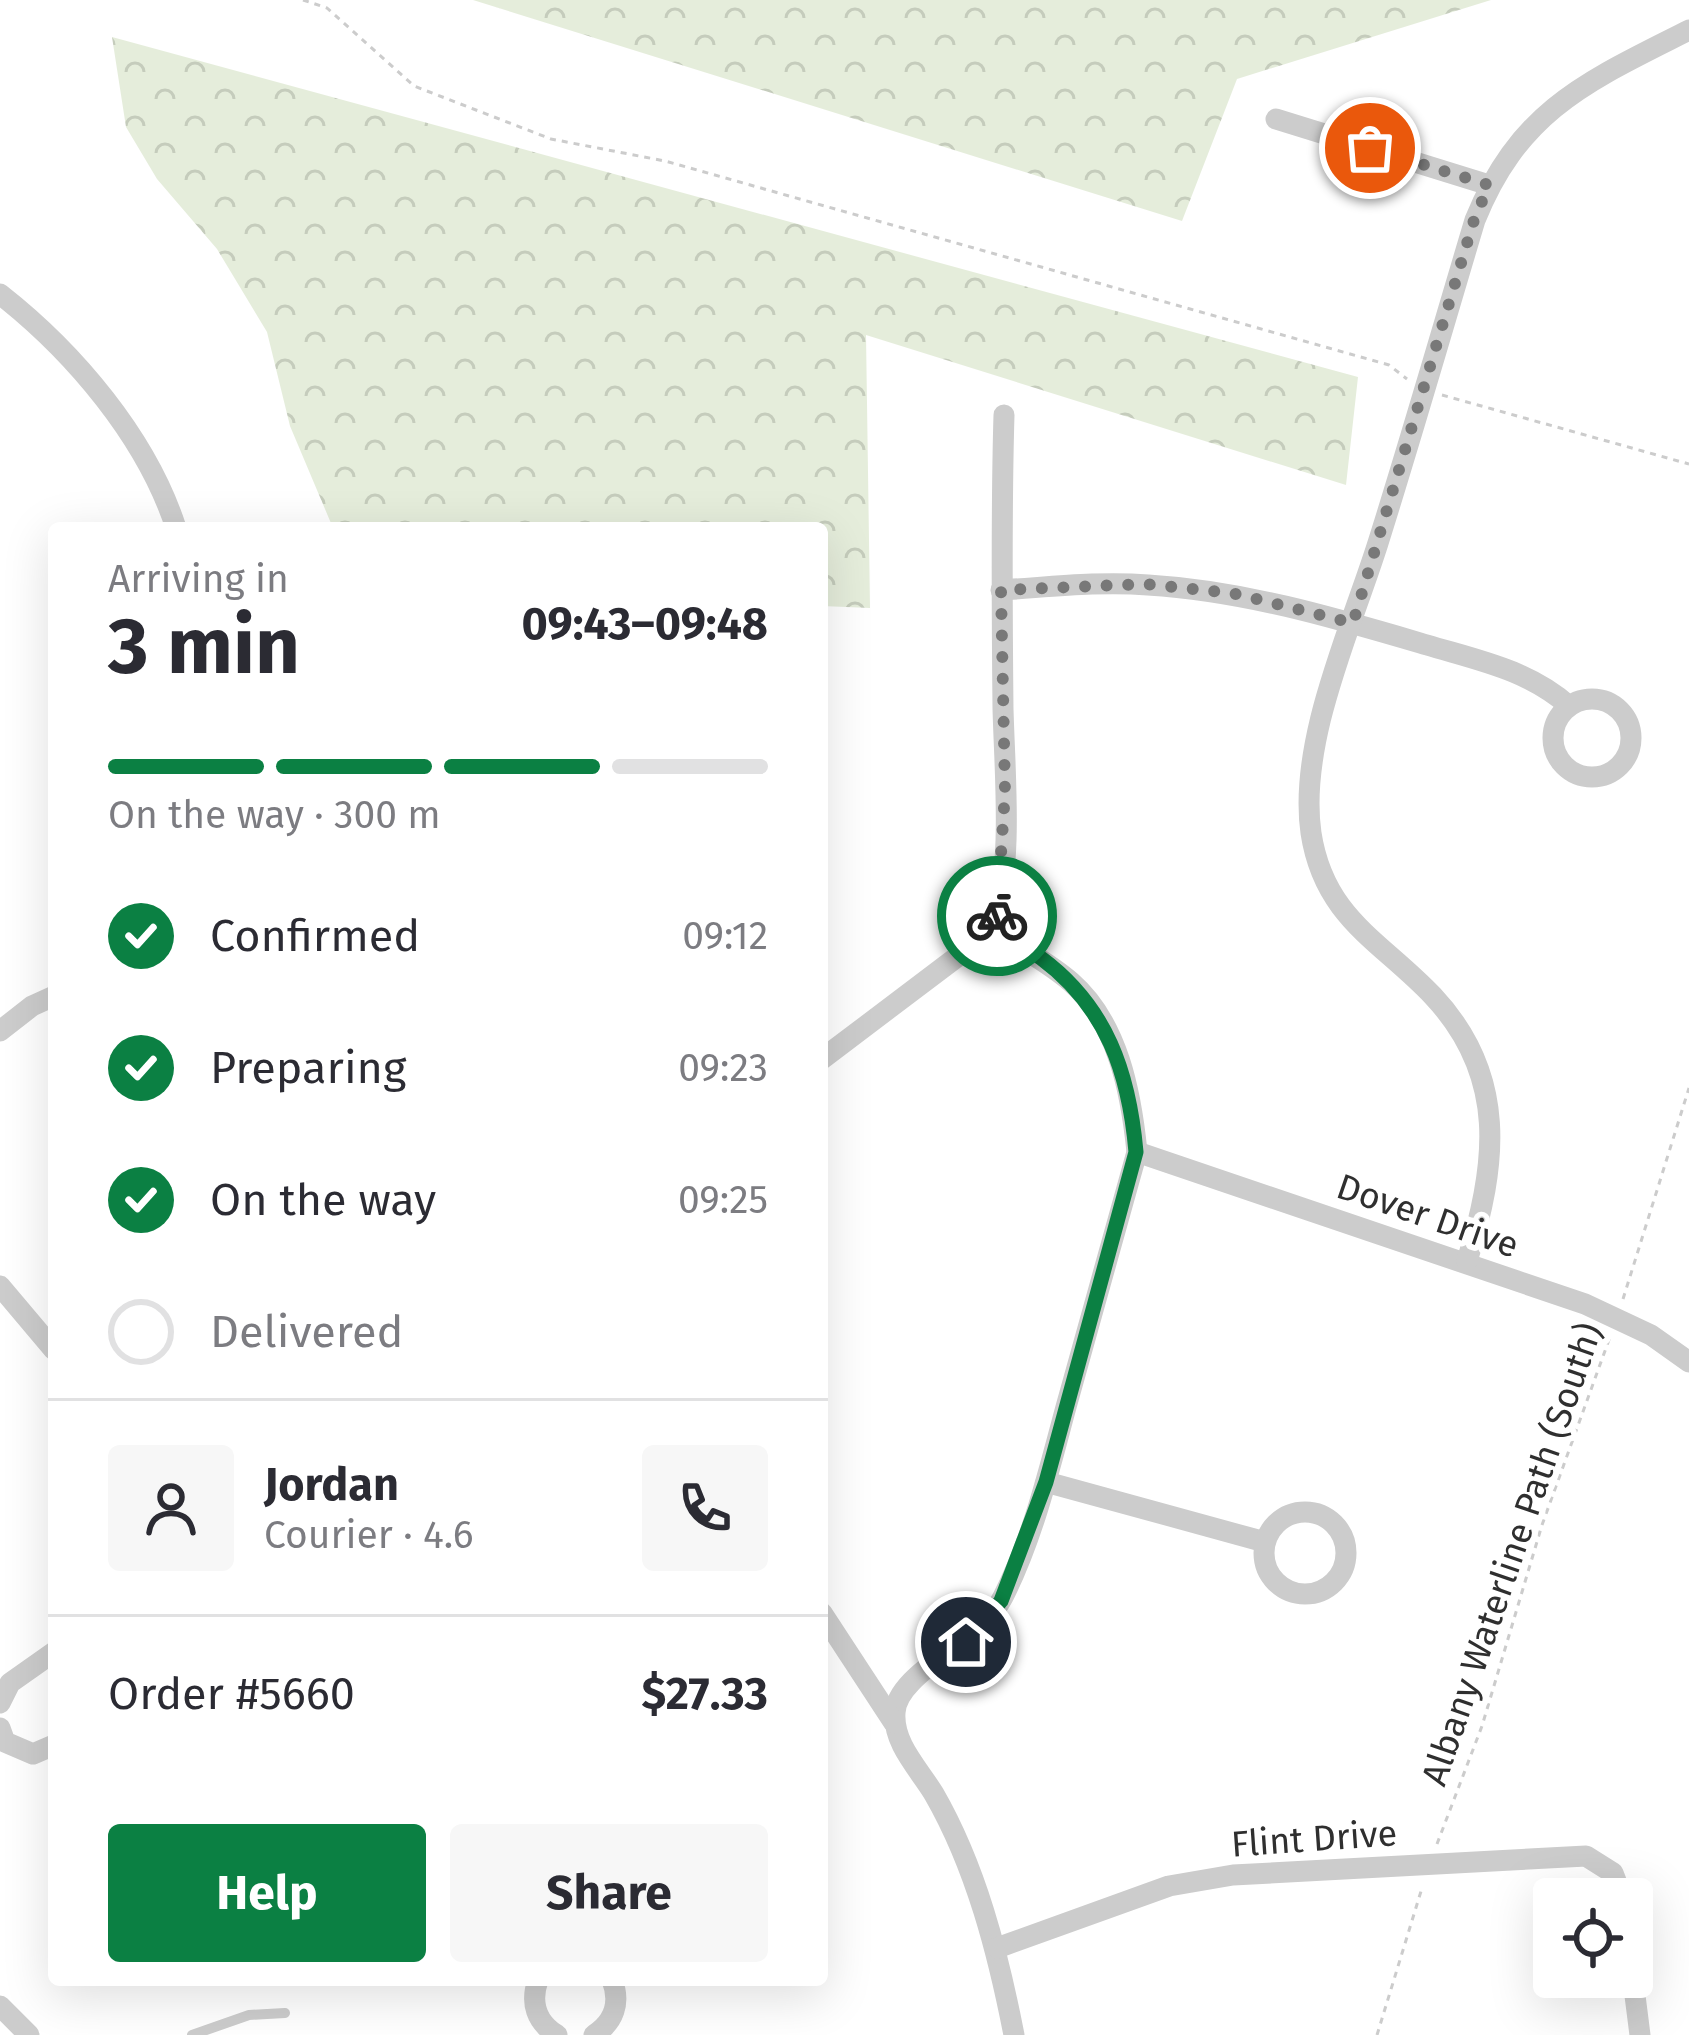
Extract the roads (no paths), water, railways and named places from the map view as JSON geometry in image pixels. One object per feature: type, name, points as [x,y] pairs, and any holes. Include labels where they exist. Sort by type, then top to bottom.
[{"type":"street","points":[[1467,1261],[1487,1184],[1492,1136],[1485,1084],[1473,1055],[1434,997],[1359,932],[1328,886],[1312,836],[1312,765],[1334,676],[1474,220],[1489,185],[1514,146],[1556,104],[1689,30]]},
{"type":"street","points":[[1276,119],[1489,185]]},
{"type":"street","points":[[0,294],[27,315],[105,400],[167,500],[174,522]]},
{"type":"street","points":[[828,1054],[994,929],[1003,869],[1005,792],[1004,416]]},
{"type":"street","points":[[1001,590],[1144,584],[1232,593],[1507,669],[1552,691],[1569,706]]},
{"type":"street","points":[[895,1725],[898,1694],[908,1682],[966,1642],[1001,1601],[1046,1482],[1136,1152],[1132,1106],[1102,1021],[1075,985],[994,929]]},
{"type":"street","points":[[0,1031],[48,999]]},
{"type":"street","name":"Dover Drive","points":[[1136,1152],[1467,1261],[1617,1318],[1651,1334],[1689,1362]]},
{"type":"street","points":[[0,1286],[48,1343]]},
{"type":"street","points":[[1046,1482],[1264,1542]]},
{"type":"street","points":[[828,1622],[936,1798],[997,1948],[1014,2035]]},
{"type":"street","points":[[0,1703],[10,1684],[48,1656]]},
{"type":"street","points":[[0,1728],[5,1742],[33,1754],[48,1748]]},
{"type":"street","name":"Flint Drive","points":[[997,1948],[1169,1886],[1233,1875],[1586,1856],[1615,1878]]},
{"type":"street","points":[[537,1986],[534,2005],[538,2018],[557,2035]]},
{"type":"street","points":[[594,2035],[615,2012],[614,1986]]},
{"type":"street","points":[[1635,1998],[1640,2035]]},
{"type":"street","points":[[0,2006],[29,2035]]},
{"type":"lane","points":[[192,2035],[249,2015],[285,2013]]}]
